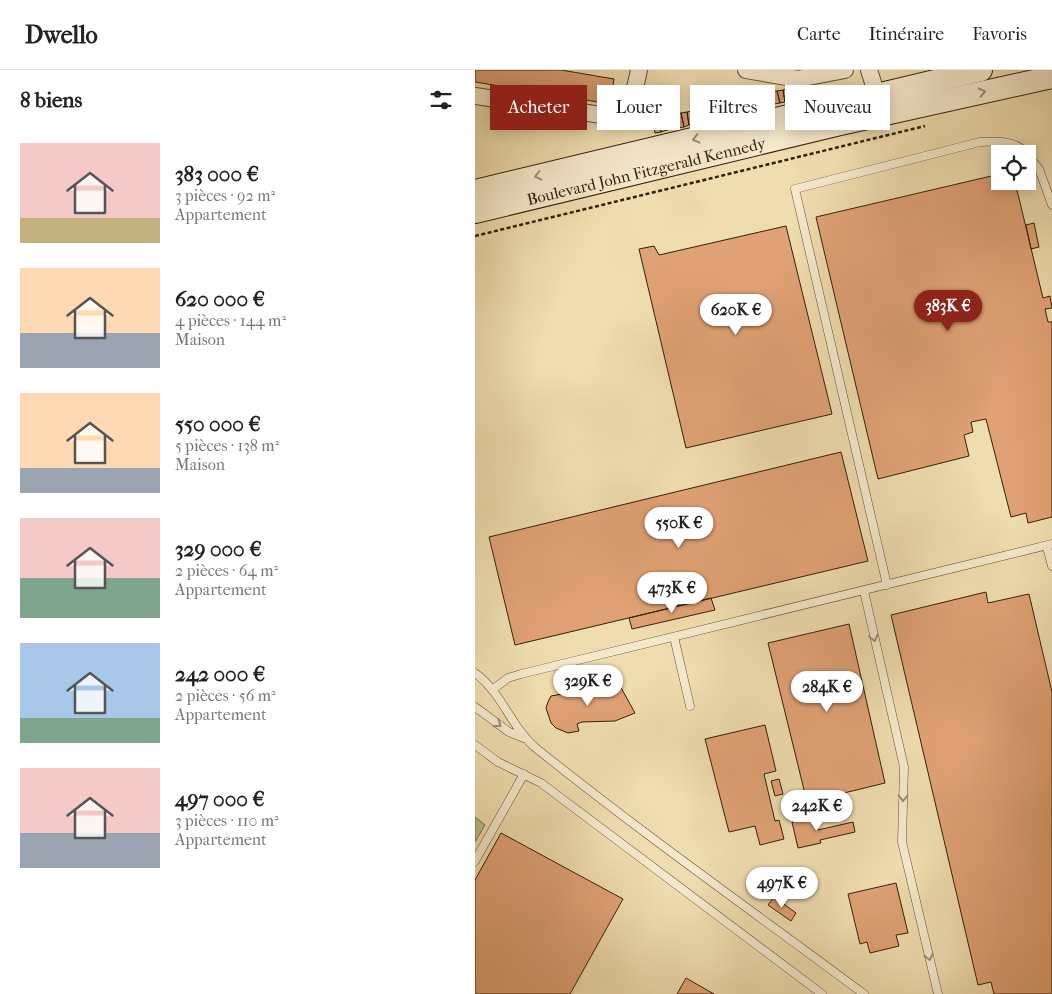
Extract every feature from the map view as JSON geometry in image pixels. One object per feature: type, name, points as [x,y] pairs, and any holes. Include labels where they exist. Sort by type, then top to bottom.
[{"type":"main road","name":"Boulevard John Fitzgerald Kennedy","points":[[890,92],[981,70]]},
{"type":"main road","name":"Boulevard John Fitzgerald Kennedy","points":[[890,113],[1052,77]]},
{"type":"main road","name":"Boulevard John Fitzgerald Kennedy","points":[[475,191],[785,117]]},
{"type":"main road","name":"Boulevard John Fitzgerald Kennedy","points":[[475,212],[815,130]]},
{"type":"street","points":[[475,96],[621,118],[629,115],[639,70]]},
{"type":"street","points":[[746,70],[797,79],[845,70]]},
{"type":"street","points":[[869,70],[874,85]]},
{"type":"lane","points":[[887,585],[795,189],[980,142],[1001,141],[1015,145]]},
{"type":"lane","points":[[1036,165],[1052,205]]},
{"type":"lane","points":[[492,690],[515,676],[1050,545],[1052,566]]},
{"type":"lane","points":[[864,591],[904,767],[902,842],[938,994]]},
{"type":"lane","points":[[674,637],[690,706]]},
{"type":"lane","points":[[475,673],[492,690],[523,738]]},
{"type":"lane","points":[[475,707],[509,732],[523,738],[631,821],[864,994]]},
{"type":"lane","points":[[475,745],[498,762],[541,783],[823,994]]},
{"type":"lane","points":[[475,861],[524,774]]},
{"type":"path","points":[[475,236],[930,124]]},
{"type":"green space","points":[[475,817],[485,825],[475,842]]},
{"type":"building","points":[[475,70],[561,70],[614,79],[613,85],[597,85],[597,102],[587,100],[587,85],[493,85],[475,82]]},
{"type":"building","points":[[783,90],[785,102],[780,103],[777,91]]},
{"type":"building","points":[[775,91],[777,91],[780,103],[775,104]]},
{"type":"building","points":[[690,111],[690,125],[689,125],[687,112]]},
{"type":"building","points":[[687,112],[689,125],[684,127],[681,113]]},
{"type":"building","points":[[680,113],[684,127],[680,128]]},
{"type":"building","points":[[991,176],[991,190],[1017,190],[1043,298],[1050,296],[1052,308],[1045,309],[1048,322],[1052,322],[1052,517],[1028,523],[1026,513],[1011,517],[986,419],[971,422],[973,432],[964,435],[969,456],[878,479],[816,217]]},
{"type":"building","points":[[1034,223],[1039,247],[1031,249],[1026,225]]},
{"type":"building","points":[[786,226],[832,414],[686,448],[639,249],[654,246],[659,255]]},
{"type":"building","points":[[841,452],[868,561],[515,645],[489,537]]},
{"type":"building","points":[[986,592],[988,603],[1029,594],[1052,692],[1052,994],[994,994],[991,982],[978,985],[891,615]]},
{"type":"building","points":[[711,598],[715,610],[632,629],[629,618]]},
{"type":"building","points":[[849,624],[885,783],[807,802],[768,643]]},
{"type":"building","points":[[619,684],[635,713],[615,721],[582,722],[577,724],[579,731],[568,733],[556,728],[551,723],[546,708],[551,696],[562,694],[561,690],[579,686],[581,693]]},
{"type":"building","points":[[765,725],[776,771],[764,774],[775,821],[779,820],[784,839],[760,845],[755,826],[729,832],[705,739]]},
{"type":"building","points":[[779,779],[783,794],[775,796],[771,781]]},
{"type":"building","points":[[815,816],[818,830],[853,822],[855,832],[820,840],[821,843],[798,848],[792,822]]},
{"type":"building","points":[[501,833],[623,899],[570,994],[475,994],[475,880]]},
{"type":"building","points":[[896,883],[908,933],[896,935],[899,946],[870,953],[867,942],[860,944],[848,894]]},
{"type":"building","points":[[774,897],[796,913],[791,921],[768,905]]},
{"type":"building","points":[[686,978],[714,994],[677,994]]}]
